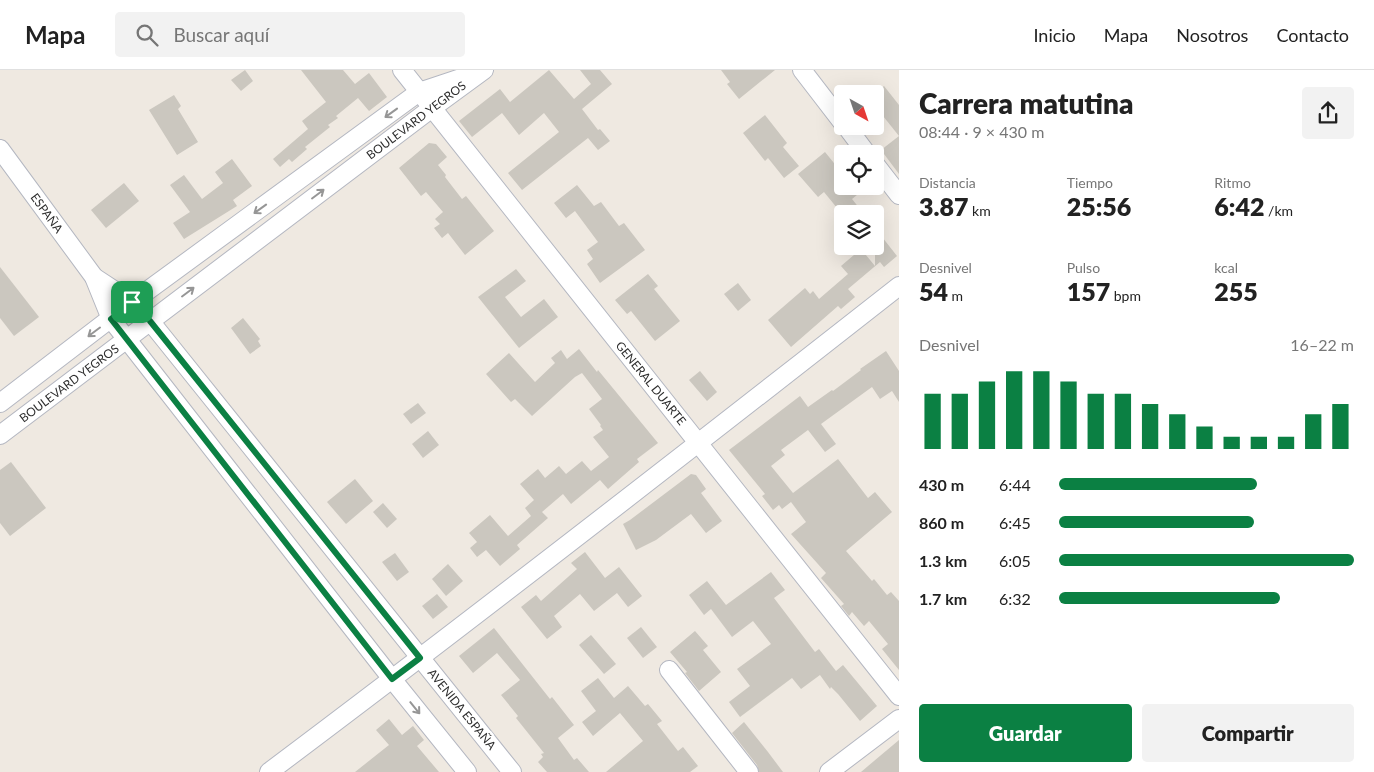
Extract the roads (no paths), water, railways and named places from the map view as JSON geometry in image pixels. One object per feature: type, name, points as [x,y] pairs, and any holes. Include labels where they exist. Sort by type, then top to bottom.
[{"type":"street","name":"GENERAL DUARTE","points":[[402,70],[899,696]]},
{"type":"street","points":[[802,70],[834,112]]},
{"type":"street","name":"BOULEVARD YEGROS","points":[[0,403],[132,302],[419,92],[483,71]]},
{"type":"street","name":"BOULEVARD YEGROS","points":[[0,435],[483,71]]},
{"type":"street","name":"ESPAÑA","points":[[0,149],[94,277]]},
{"type":"street","points":[[884,176],[899,195]]},
{"type":"street","points":[[94,277],[111,319],[392,679],[467,772]]},
{"type":"street","name":"AVENIDA ESPAÑA","points":[[94,277],[132,302],[150,321],[512,772]]},
{"type":"street","points":[[268,772],[420,658],[899,286]]},
{"type":"street","points":[[669,670],[749,772]]},
{"type":"street","points":[[829,772],[899,719]]}]
